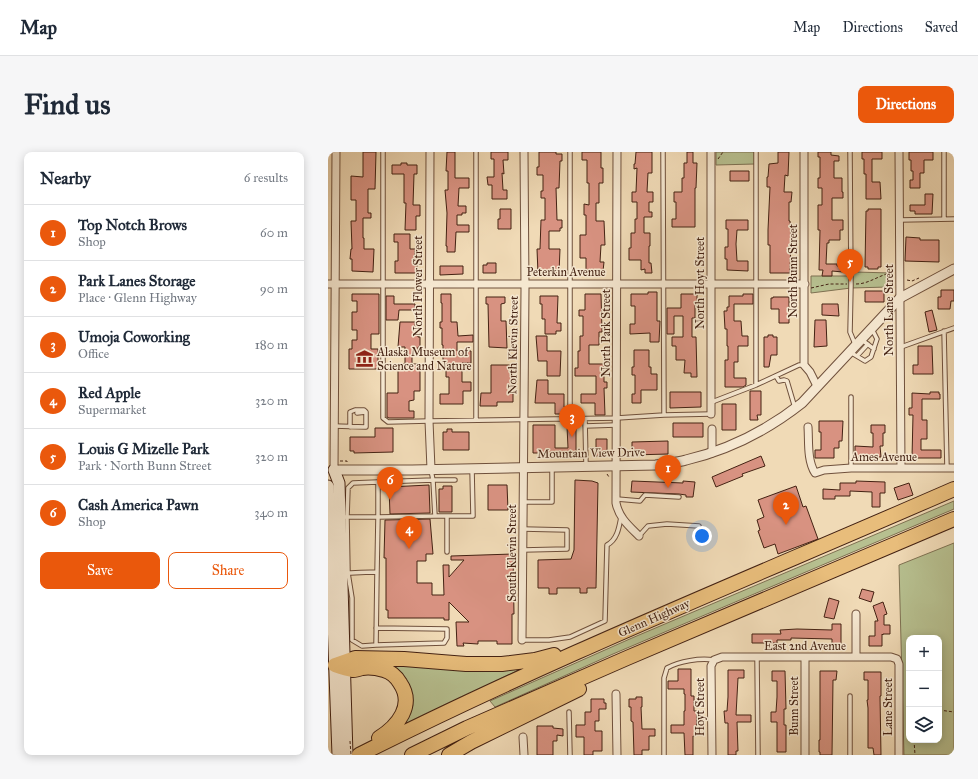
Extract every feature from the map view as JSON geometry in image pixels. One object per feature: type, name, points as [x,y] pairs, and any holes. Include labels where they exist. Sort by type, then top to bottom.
[{"type":"highway","name":"Glenn Highway","points":[[359,755],[508,682],[690,602],[954,490]]},
{"type":"highway","points":[[412,755],[467,728],[954,519]]},
{"type":"highway","points":[[341,664],[353,658],[378,658],[485,665],[535,660],[556,654],[604,634],[690,602]]},
{"type":"highway","points":[[449,755],[471,742],[630,663],[679,636]]},
{"type":"highway","points":[[341,664],[355,670],[372,668],[388,671],[401,684],[405,694],[406,703],[404,713],[390,730],[349,755]]},
{"type":"main road","points":[[331,470],[328,485],[337,572],[343,746],[349,755]]},
{"type":"main road","points":[[331,470],[339,484],[344,517],[337,572]]},
{"type":"street","points":[[331,470],[334,426],[331,377],[331,284],[336,152]]},
{"type":"street","name":"North Flower Street","points":[[430,152],[429,421],[431,469]]},
{"type":"street","name":"North Klevin Street","points":[[524,152],[524,467]]},
{"type":"street","name":"North Park Street","points":[[617,152],[616,499],[621,517]]},
{"type":"street","name":"North Hoyt Street","points":[[711,152],[711,414]]},
{"type":"street","name":"North Bunn Street","points":[[804,152],[804,365]]},
{"type":"street","name":"North Lane Street","points":[[899,152],[900,220],[896,296],[900,347],[901,467]]},
{"type":"street","name":"Mountain View Drive","points":[[331,470],[656,465],[685,461],[712,453],[775,422],[795,408],[858,347],[896,296],[954,269]]},
{"type":"street","name":"Peterkin Avenue","points":[[331,284],[756,283],[804,287]]},
{"type":"street","points":[[804,365],[810,372],[817,386]]},
{"type":"street","name":"Ames Avenue","points":[[808,427],[811,468],[815,473],[824,470],[851,468],[950,468]]},
{"type":"street","points":[[712,428],[712,453]]},
{"type":"street","name":"South Klevin Street","points":[[522,640],[524,467]]},
{"type":"street","points":[[621,517],[640,536]]},
{"type":"street","points":[[856,614],[856,657]]},
{"type":"street","name":"East 2nd Avenue","points":[[714,660],[722,657],[891,657],[896,659]]},
{"type":"street","name":"Bunn Street","points":[[805,658],[805,755]]},
{"type":"street","name":"Lane Street","points":[[896,659],[899,664],[899,755]]},
{"type":"street","name":"Hoyt Street","points":[[712,755],[711,666],[714,660]]},
{"type":"street","points":[[616,694],[617,755]]},
{"type":"street","points":[[523,737],[524,755]]},
{"type":"lane","points":[[383,152],[383,418],[388,422],[524,419],[585,419],[617,422]]},
{"type":"lane","points":[[476,152],[476,420]]},
{"type":"lane","points":[[570,152],[570,419]]},
{"type":"lane","points":[[663,152],[662,283],[664,415]]},
{"type":"lane","points":[[756,152],[756,385]]},
{"type":"lane","points":[[850,152],[850,332],[865,361],[871,357],[877,339],[874,333],[870,330]]},
{"type":"lane","points":[[944,152],[944,219]]},
{"type":"lane","points":[[900,220],[954,219]]},
{"type":"lane","points":[[900,347],[954,328]]},
{"type":"lane","points":[[944,331],[950,468]]},
{"type":"lane","points":[[858,347],[874,348]]},
{"type":"lane","points":[[712,402],[756,385],[799,365],[804,365]]},
{"type":"lane","points":[[776,376],[779,381],[787,381],[795,408]]},
{"type":"lane","points":[[851,397],[851,468]]},
{"type":"lane","points":[[334,426],[350,427],[366,427],[366,412],[364,410],[350,412],[350,427]]},
{"type":"lane","points":[[585,426],[664,415],[711,414]]},
{"type":"lane","points":[[585,419],[586,466]]},
{"type":"lane","points":[[523,502],[552,502],[552,466]]},
{"type":"lane","points":[[455,480],[353,483],[348,488],[344,517],[473,516],[472,468]]},
{"type":"lane","points":[[431,469],[435,516]]},
{"type":"lane","points":[[376,645],[378,482]]},
{"type":"lane","points":[[616,499],[640,501],[645,495],[679,498]]},
{"type":"lane","points":[[447,516],[447,552]]},
{"type":"lane","points":[[522,640],[549,640],[570,637],[605,621],[607,545],[612,543],[617,535],[621,517]]},
{"type":"lane","points":[[640,536],[648,526],[667,524],[699,526]]},
{"type":"lane","points":[[523,529],[567,530],[567,549],[523,550]]},
{"type":"lane","points":[[376,628],[447,629],[447,638],[444,643],[362,646],[352,640],[352,598],[337,572],[377,572]]},
{"type":"lane","points":[[757,658],[758,755]]},
{"type":"lane","points":[[664,755],[664,678],[667,668],[680,663],[696,660],[714,660]]},
{"type":"lane","points":[[850,696],[850,755]]},
{"type":"lane","points":[[569,712],[570,755]]},
{"type":"path","points":[[804,287],[829,284],[866,283],[885,274],[891,273],[896,296]]},
{"type":"path","points":[[942,710],[954,712]]},
{"type":"path","points":[[914,743],[915,755]]},
{"type":"path","points":[[343,746],[349,755]]},
{"type":"green space","points":[[716,152],[755,152],[755,164],[716,165]]},
{"type":"green space","points":[[855,272],[891,273],[888,287],[851,288],[811,293],[811,276],[848,276]]},
{"type":"green space","points":[[954,501],[954,509],[613,654],[495,707],[490,701],[632,638]]},
{"type":"green space","points":[[954,543],[954,755],[904,755],[899,565]]},
{"type":"green space","points":[[377,664],[527,666],[396,729],[411,705]]},
{"type":"building","points":[[363,152],[376,152],[375,189],[368,189],[368,213],[371,213],[371,218],[363,218],[364,249],[374,249],[373,272],[352,271],[352,259],[350,259],[352,249],[351,221],[356,221],[356,200],[351,200],[351,176],[363,177]]},
{"type":"building","points":[[447,152],[455,152],[455,178],[469,178],[469,188],[459,188],[458,206],[466,206],[466,213],[457,215],[457,225],[469,225],[469,232],[456,232],[455,252],[447,252],[446,246],[447,213],[445,190],[448,190],[448,171],[446,171]]},
{"type":"building","points":[[491,152],[508,152],[508,160],[503,160],[504,174],[502,173],[503,190],[507,190],[507,199],[492,199],[492,185],[488,185],[487,177],[494,177],[494,159],[491,159]]},
{"type":"building","points":[[539,152],[556,152],[556,154],[562,154],[562,161],[560,161],[559,188],[556,188],[557,220],[562,220],[562,228],[560,228],[560,231],[549,231],[549,249],[560,249],[559,273],[538,273],[537,249],[540,249],[541,220],[545,220],[545,198],[541,198],[541,191],[543,191],[543,175],[537,175],[537,167],[539,167]]},
{"type":"building","points":[[582,152],[601,152],[603,183],[599,183],[599,203],[596,203],[596,221],[604,221],[605,245],[601,245],[600,262],[604,262],[603,271],[586,270],[586,258],[580,258],[580,235],[586,235],[586,215],[584,215],[584,204],[589,205],[587,160],[582,160]]},
{"type":"building","points":[[636,152],[652,152],[652,173],[648,173],[647,192],[653,192],[653,202],[649,202],[649,212],[652,212],[652,217],[644,217],[644,233],[650,233],[649,263],[651,263],[652,273],[645,273],[645,269],[641,270],[641,260],[629,260],[631,233],[635,233],[635,219],[637,219],[637,202],[632,202],[632,192],[636,192],[637,168],[634,169],[634,164]]},
{"type":"building","points":[[687,152],[693,152],[693,163],[697,163],[695,188],[695,227],[672,227],[672,219],[676,219],[676,202],[674,202],[674,192],[682,192],[682,178],[684,178],[684,163],[687,163]]},
{"type":"building","points":[[778,152],[789,152],[788,176],[785,175],[784,192],[792,192],[791,202],[789,202],[791,235],[790,273],[770,273],[770,245],[768,245],[768,230],[770,187],[767,187],[767,177],[769,164],[778,163]]},
{"type":"building","points":[[818,152],[831,152],[831,155],[839,156],[839,161],[834,161],[834,178],[842,178],[843,198],[832,198],[832,220],[843,220],[843,230],[840,230],[840,240],[829,240],[829,243],[827,243],[826,264],[837,264],[837,266],[843,266],[843,272],[832,271],[832,276],[822,276],[823,270],[819,270],[820,230],[818,230],[818,205],[822,205],[822,188],[818,188],[818,178],[820,178],[820,157],[818,157]]},
{"type":"building","points":[[862,152],[882,152],[882,159],[872,159],[872,182],[880,182],[881,199],[866,199],[866,174],[864,174],[864,159],[862,159]]},
{"type":"building","points":[[909,152],[933,152],[933,160],[924,160],[924,173],[920,173],[920,188],[910,188],[910,180],[913,180],[913,171],[911,171]]},
{"type":"building","points":[[401,163],[407,163],[407,165],[417,165],[417,174],[414,174],[413,205],[420,205],[420,216],[416,216],[416,230],[405,230],[406,203],[404,203],[404,174],[392,174],[392,165],[401,165]]},
{"type":"building","points":[[730,171],[749,171],[749,181],[730,181]]},
{"type":"building","points":[[925,194],[933,194],[932,214],[915,214],[915,211],[910,211],[910,205],[925,205]]},
{"type":"building","points":[[500,209],[511,209],[511,229],[498,229]]},
{"type":"building","points":[[868,209],[881,209],[881,267],[878,267],[878,269],[868,269],[868,267],[865,267],[866,211],[868,211]]},
{"type":"building","points":[[726,220],[748,220],[748,230],[737,230],[736,244],[737,261],[748,261],[748,271],[727,270],[725,247],[728,247],[728,229],[726,229]]},
{"type":"building","points":[[394,234],[410,234],[410,249],[415,249],[415,264],[417,264],[417,273],[395,273],[395,261],[398,261],[398,242],[394,242]]},
{"type":"building","points":[[906,237],[920,238],[920,240],[939,240],[939,262],[905,261]]},
{"type":"building","points":[[487,263],[496,263],[496,273],[483,273],[483,265],[487,265]]},
{"type":"building","points":[[440,266],[463,266],[463,274],[440,275]]},
{"type":"building","points":[[941,290],[954,290],[954,301],[951,301],[950,309],[938,309],[938,297],[941,297]]},
{"type":"building","points":[[865,291],[884,291],[884,302],[865,302]]},
{"type":"building","points":[[648,292],[657,292],[657,321],[660,321],[659,342],[650,342],[650,333],[630,334],[630,324],[635,324],[635,306],[631,306],[631,294],[648,294]]},
{"type":"building","points":[[352,294],[379,294],[379,334],[371,334],[371,349],[378,349],[378,369],[349,369],[349,349],[352,349],[352,340],[357,340],[357,330],[352,330],[352,312],[357,312],[357,301],[352,301]]},
{"type":"building","points":[[441,294],[451,294],[451,322],[457,322],[458,336],[473,335],[473,342],[457,342],[457,351],[471,351],[471,363],[462,363],[462,382],[471,382],[471,391],[463,391],[463,404],[440,404],[440,394],[449,394],[449,377],[446,377],[446,363],[443,363],[442,328],[440,328],[440,322],[442,322]]},
{"type":"building","points":[[585,294],[601,294],[602,332],[599,332],[599,345],[589,345],[589,364],[604,364],[604,382],[607,382],[607,388],[604,388],[605,415],[595,415],[595,403],[581,403],[581,394],[596,394],[596,376],[575,376],[575,368],[578,368],[580,336],[583,336],[583,316],[579,316],[579,310],[585,310]]},
{"type":"building","points":[[681,294],[697,294],[695,318],[692,318],[692,337],[696,337],[697,377],[691,377],[691,373],[684,373],[685,360],[676,360],[676,346],[672,346],[672,337],[683,337],[683,316],[674,316],[674,334],[667,334],[667,308],[681,308]]},
{"type":"building","points":[[743,294],[753,294],[753,304],[734,304],[734,321],[741,321],[742,336],[748,336],[748,346],[738,346],[738,362],[734,362],[734,378],[746,378],[746,385],[743,387],[725,387],[725,360],[728,360],[728,346],[724,311],[727,311],[727,307],[729,307],[729,296],[743,296]]},
{"type":"building","points":[[386,296],[394,296],[394,304],[415,304],[415,310],[399,310],[398,320],[386,320]]},
{"type":"building","points":[[540,296],[558,296],[557,323],[561,323],[561,331],[556,331],[556,334],[545,334],[545,319],[542,319],[542,304],[540,304]]},
{"type":"building","points":[[486,297],[505,297],[505,303],[501,304],[501,321],[506,321],[507,348],[489,347],[488,304],[486,304]]},
{"type":"building","points":[[789,297],[789,323],[779,323],[779,309],[771,309],[771,298]]},
{"type":"building","points":[[822,304],[838,304],[839,316],[822,315]]},
{"type":"building","points":[[932,310],[937,330],[929,332],[925,312]]},
{"type":"building","points":[[815,320],[826,320],[827,346],[814,347]]},
{"type":"building","points":[[400,322],[415,322],[415,328],[418,328],[418,337],[420,337],[418,355],[412,355],[412,364],[420,364],[420,391],[414,391],[414,400],[409,401],[409,411],[414,411],[414,418],[387,417],[387,393],[398,393],[398,364],[405,364],[405,347],[398,347]]},
{"type":"building","points":[[768,335],[777,337],[777,355],[771,355],[769,367],[764,367],[764,337],[768,337]]},
{"type":"building","points":[[536,336],[547,336],[547,351],[561,351],[560,376],[547,376],[547,361],[538,361]]},
{"type":"building","points":[[918,346],[932,346],[933,374],[913,374],[913,365],[918,365]]},
{"type":"building","points":[[634,350],[649,350],[649,367],[651,367],[651,374],[657,374],[657,390],[641,390],[641,403],[632,403],[632,394],[635,394],[635,375],[632,375],[632,367],[634,367]]},
{"type":"building","points":[[491,365],[513,365],[513,402],[497,402],[497,406],[480,406],[481,393],[491,393]]},
{"type":"building","points":[[537,380],[548,380],[548,394],[564,394],[564,407],[567,407],[567,414],[555,414],[555,403],[535,403]]},
{"type":"building","points":[[750,391],[761,391],[761,415],[757,415],[758,420],[750,420]]},
{"type":"building","points":[[670,392],[701,392],[701,407],[670,408]]},
{"type":"building","points":[[930,392],[939,392],[940,399],[922,399],[922,420],[927,420],[927,439],[921,439],[921,450],[941,450],[941,458],[912,458],[913,415],[909,415],[909,408],[912,408],[912,393],[930,394]]},
{"type":"building","points":[[722,404],[736,404],[736,430],[722,430]]},
{"type":"building","points":[[819,421],[843,421],[842,441],[839,441],[839,448],[834,448],[834,458],[815,458],[815,450],[821,450],[821,432],[819,432]]},
{"type":"building","points":[[673,423],[703,423],[703,437],[673,437]]},
{"type":"building","points":[[533,425],[555,425],[555,448],[568,448],[567,426],[576,426],[576,454],[571,454],[571,457],[559,457],[559,453],[533,453]]},
{"type":"building","points":[[871,425],[885,425],[885,433],[883,433],[883,446],[880,446],[881,457],[855,457],[855,446],[873,447],[873,433],[871,433]]},
{"type":"building","points":[[375,428],[393,428],[393,452],[354,453],[354,451],[350,451],[350,437],[375,437]]},
{"type":"building","points":[[447,429],[452,429],[452,432],[469,432],[469,450],[443,450],[443,432],[447,432]]},
{"type":"building","points":[[596,439],[607,439],[607,456],[596,456]]},
{"type":"building","points":[[668,441],[668,454],[632,455],[632,442]]},
{"type":"building","points":[[761,456],[765,466],[742,474],[743,476],[716,487],[712,477]]},
{"type":"building","points":[[575,480],[592,481],[598,483],[596,588],[587,588],[587,593],[580,593],[580,588],[557,588],[557,594],[549,594],[549,588],[538,588],[538,560],[571,559],[574,550]]},
{"type":"building","points":[[632,481],[695,482],[693,497],[686,497],[686,495],[679,494],[631,492]]},
{"type":"building","points":[[856,481],[885,482],[885,493],[880,493],[880,507],[872,507],[872,492],[850,491],[850,496],[835,496],[835,499],[823,499],[823,489],[840,490],[840,483],[856,483]]},
{"type":"building","points":[[909,483],[913,495],[898,500],[894,488]]},
{"type":"building","points":[[429,485],[430,513],[390,514],[389,487]]},
{"type":"building","points":[[488,485],[507,485],[508,510],[488,510]]},
{"type":"building","points":[[443,486],[452,486],[452,512],[439,512],[439,489],[443,489]]},
{"type":"building","points":[[796,486],[803,507],[806,506],[818,539],[778,554],[775,544],[764,548],[758,531],[760,530],[757,520],[764,517],[758,500]]},
{"type":"building","points":[[430,519],[433,554],[426,554],[426,561],[417,561],[417,583],[432,583],[432,595],[444,595],[443,565],[449,565],[449,577],[464,560],[451,560],[451,556],[513,554],[514,614],[512,614],[512,644],[497,644],[497,641],[478,641],[478,644],[463,643],[464,646],[457,646],[456,622],[469,622],[449,602],[449,620],[444,620],[444,618],[388,618],[388,610],[386,610],[386,558],[384,558],[385,520]]},
{"type":"building","points":[[862,589],[874,592],[871,602],[859,598]]},
{"type":"building","points":[[829,598],[839,601],[834,619],[824,617]]},
{"type":"building","points":[[883,602],[887,614],[884,615],[884,625],[890,625],[890,634],[882,634],[882,646],[869,646],[869,636],[875,636],[875,621],[878,621],[873,606]]},
{"type":"building","points":[[832,624],[841,624],[841,644],[832,644],[832,639],[791,638],[791,640],[777,640],[777,643],[752,643],[752,634],[781,634],[780,630],[797,629],[832,630]]},
{"type":"building","points":[[678,669],[691,669],[691,696],[694,696],[694,711],[697,711],[696,736],[693,736],[693,755],[685,755],[684,733],[671,733],[671,725],[684,725],[684,689],[668,689],[668,681],[678,681]]},
{"type":"building","points":[[728,670],[744,670],[744,678],[738,678],[736,715],[751,715],[751,722],[737,722],[738,751],[736,751],[736,755],[728,755],[728,723],[725,723],[724,711],[727,711]]},
{"type":"building","points":[[772,671],[785,671],[786,709],[784,709],[784,725],[786,725],[786,752],[777,752],[777,722],[771,722],[771,712],[776,712],[777,697],[777,681],[772,681]]},
{"type":"building","points":[[820,671],[837,671],[836,680],[833,680],[832,755],[820,755],[819,752]]},
{"type":"building","points":[[864,672],[881,672],[881,755],[874,755],[873,748],[868,748],[868,680],[864,680]]},
{"type":"building","points":[[636,697],[642,697],[642,729],[655,729],[655,736],[649,736],[649,750],[642,750],[642,755],[634,755],[633,722],[631,721],[631,707],[629,707],[629,699],[636,699]]},
{"type":"building","points":[[591,699],[604,699],[604,703],[606,703],[606,709],[599,709],[599,721],[595,721],[595,731],[602,731],[602,751],[593,751],[593,755],[584,755],[584,737],[576,737],[576,725],[585,725],[585,712],[591,712]]},
{"type":"building","points":[[537,726],[553,726],[553,728],[563,729],[563,736],[557,735],[557,741],[553,741],[553,755],[537,755]]},
{"type":"place","name":"Louis G Mizelle Park","points":[[850,282]]},
{"type":"place","name":"Alaska Museum of Science and Nature","points":[[364,359]]},
{"type":"place","name":"Umoja Coworking","points":[[572,437]]},
{"type":"place","name":"Top Notch Brows","points":[[668,488]]},
{"type":"place","name":"Cash America Pawn","points":[[390,500]]},
{"type":"place","name":"Park Lanes Storage","points":[[786,525]]},
{"type":"place","name":"Red Apple","points":[[409,549]]}]
